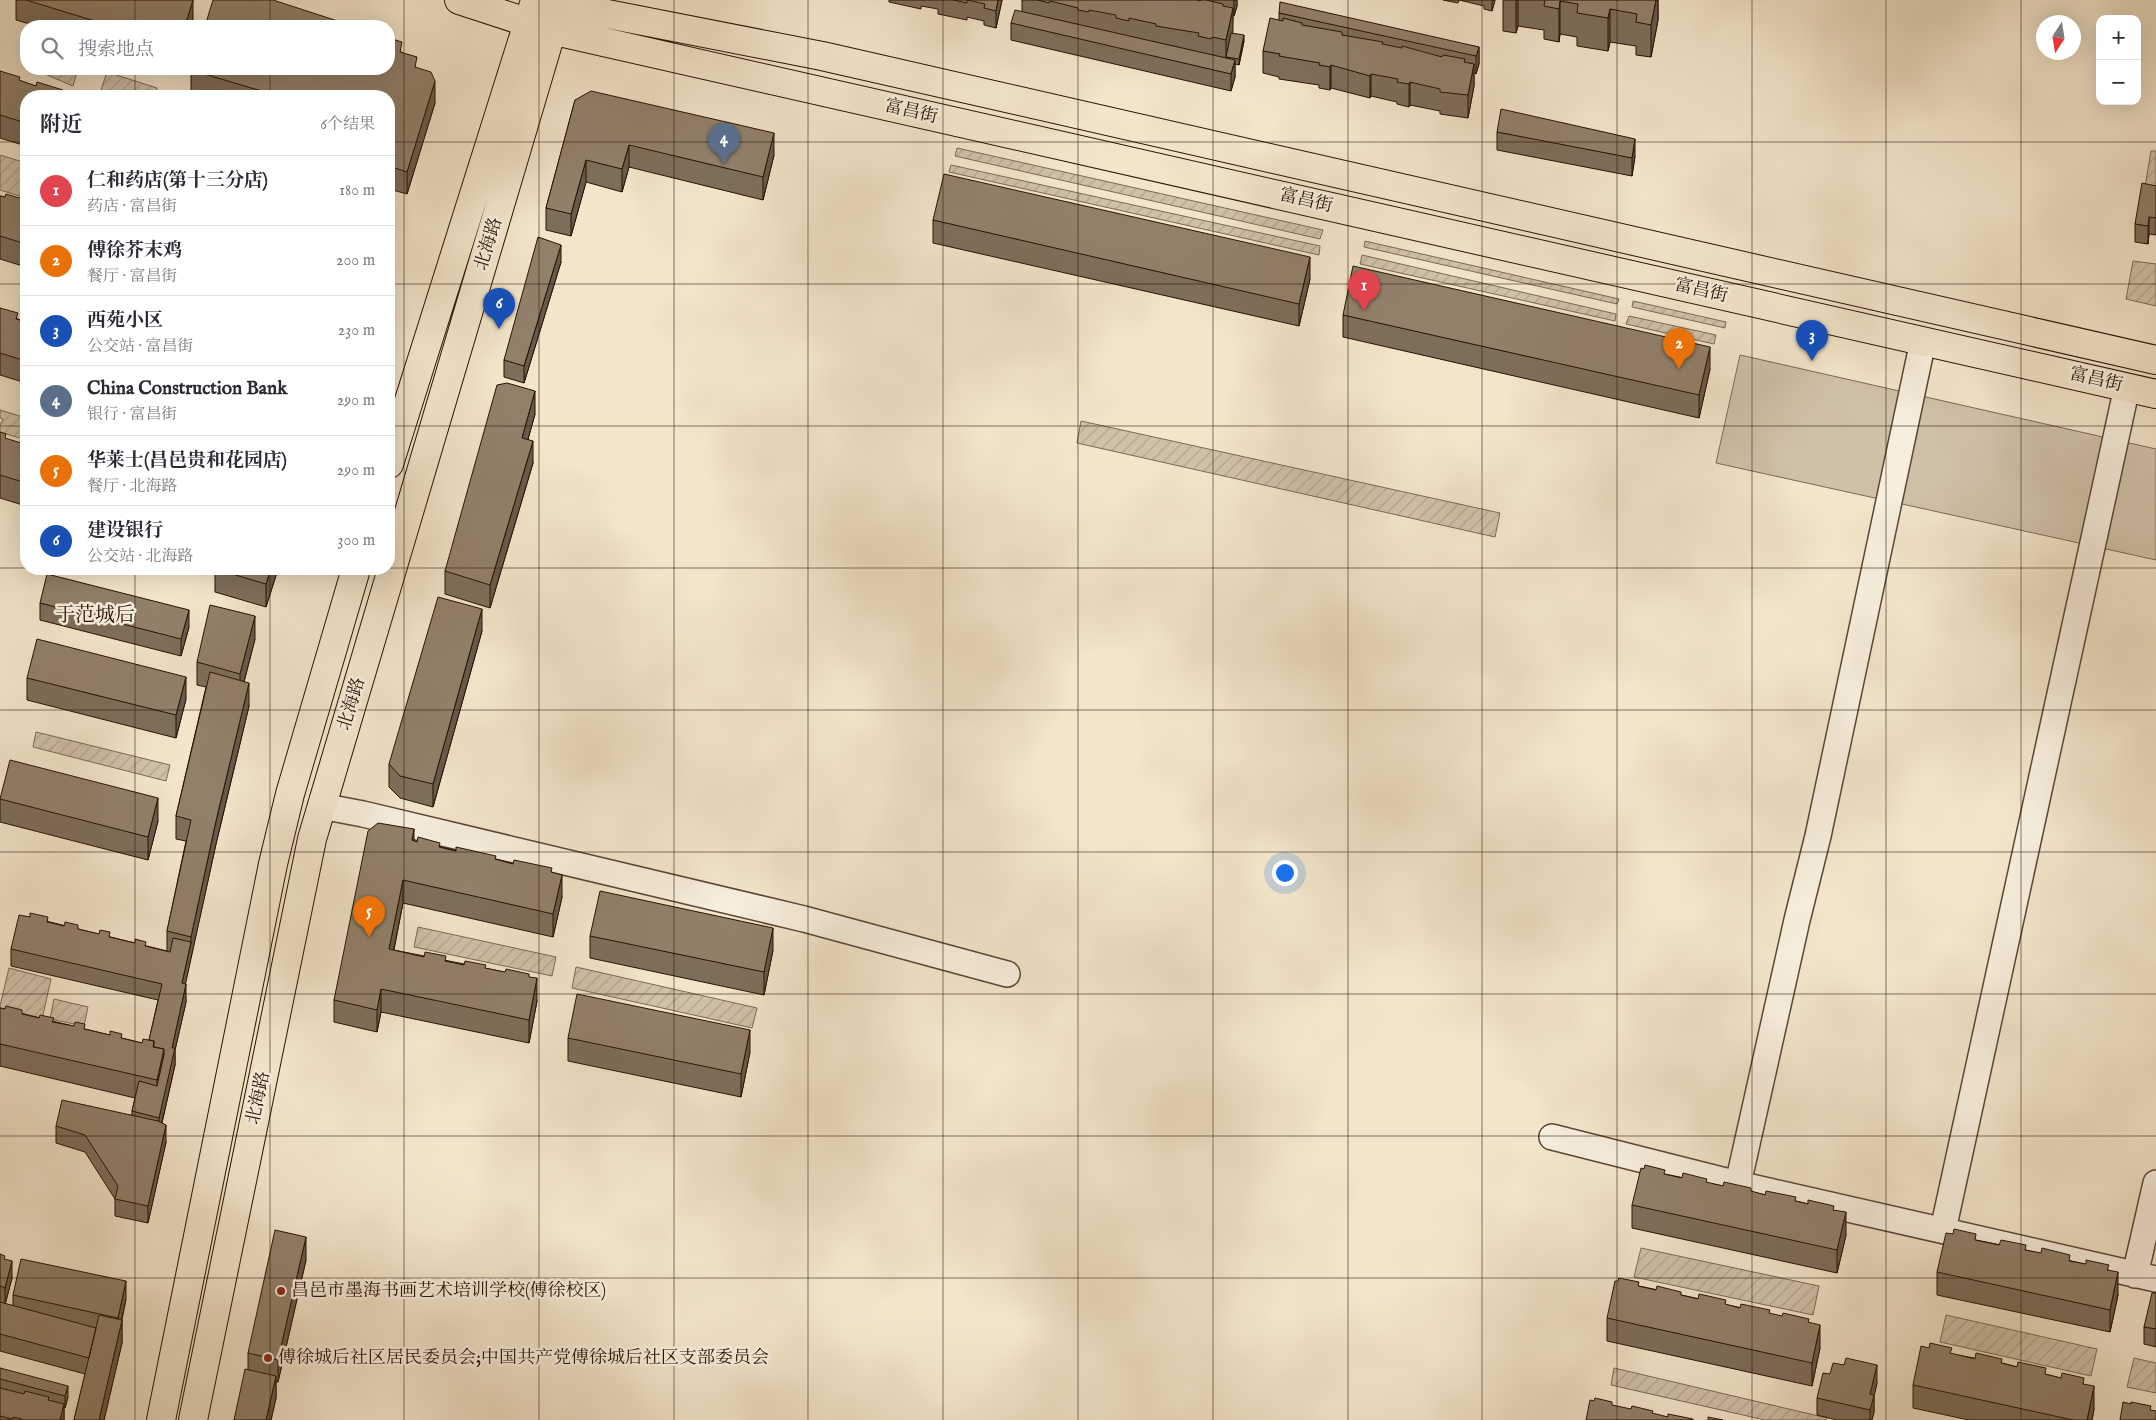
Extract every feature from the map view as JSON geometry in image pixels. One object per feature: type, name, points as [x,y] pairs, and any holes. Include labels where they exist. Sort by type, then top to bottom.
[{"type":"main road","name":"富昌街","points":[[459,0],[545,9],[822,56],[2156,360]]},
{"type":"main road","name":"富昌街","points":[[545,9],[1923,341],[2156,394]]},
{"type":"main road","name":"北海路","points":[[395,446],[545,9]]},
{"type":"main road","name":"北海路","points":[[395,543],[545,9]]},
{"type":"main road","name":"北海路","points":[[161,1420],[272,864],[290,794],[354,575]]},
{"type":"main road","name":"北海路","points":[[193,1420],[304,873],[386,575]]},
{"type":"street","points":[[1738,1184],[1797,920],[1818,836],[1923,341]]},
{"type":"street","points":[[1943,1230],[2127,387]]},
{"type":"street","points":[[321,806],[408,824],[804,919],[1007,974]]},
{"type":"street","points":[[1552,1137],[1738,1184],[2146,1277],[2156,1182]]},
{"type":"shaded area","points":[[47,75],[76,75],[73,86]]},
{"type":"shaded area","points":[[106,75],[116,75],[157,88],[156,90],[101,90]]},
{"type":"shaded area","points":[[957,148],[1323,230],[1320,239],[955,156]]},
{"type":"shaded area","points":[[2151,151],[2156,151],[2156,195],[2144,193]]},
{"type":"shaded area","points":[[0,155],[20,161],[20,196],[0,190]]},
{"type":"shaded area","points":[[951,165],[1320,246],[1319,255],[949,172]]},
{"type":"shaded area","points":[[1365,241],[1619,299],[1617,304],[1364,247]]},
{"type":"shaded area","points":[[1362,255],[1616,314],[1615,321],[1360,264]]},
{"type":"shaded area","points":[[2133,261],[2156,264],[2156,306],[2126,299]]},
{"type":"shaded area","points":[[1633,301],[1726,322],[1725,328],[1632,307]]},
{"type":"shaded area","points":[[1629,316],[1716,335],[1714,344],[1626,324]]},
{"type":"shaded area","points":[[1740,355],[2156,449],[2156,560],[1716,463]]},
{"type":"shaded area","points":[[0,410],[20,416],[20,438],[0,432],[0,425],[3,419],[0,418]]},
{"type":"shaded area","points":[[1081,421],[1500,513],[1495,537],[1077,443]]},
{"type":"shaded area","points":[[36,732],[170,765],[166,781],[33,747]]},
{"type":"shaded area","points":[[418,927],[556,957],[552,976],[414,947]]},
{"type":"shaded area","points":[[576,967],[757,1008],[752,1028],[572,988]]},
{"type":"shaded area","points":[[9,968],[51,979],[39,1033],[0,1024],[0,1006]]},
{"type":"shaded area","points":[[54,999],[88,1007],[84,1026],[50,1019]]},
{"type":"shaded area","points":[[1641,1248],[1819,1286],[1813,1315],[1634,1277]]},
{"type":"shaded area","points":[[1946,1315],[2097,1349],[2091,1376],[1940,1342]]},
{"type":"shaded area","points":[[2134,1358],[2156,1363],[2156,1393],[2127,1387]]},
{"type":"shaded area","points":[[1614,1368],[1827,1418],[1826,1420],[1765,1420],[1611,1385]]},
{"type":"building","points":[[26,0],[193,0],[187,20],[91,20]]},
{"type":"building","points":[[213,0],[273,0],[335,20],[207,20]]},
{"type":"building","points":[[953,0],[967,0],[967,3]]},
{"type":"building","points":[[968,0],[998,0],[996,11],[984,8],[985,4]]},
{"type":"building","points":[[1038,0],[1206,0],[1233,8],[1226,40],[1212,37],[1211,39],[1198,36],[1199,33],[1156,26],[1156,24],[1129,18],[1129,21],[1116,18],[1116,15],[1078,10],[1078,8],[1050,1],[1049,3]]},
{"type":"building","points":[[1545,0],[1656,0],[1651,25],[1636,22],[1637,14],[1610,9],[1608,18],[1577,13],[1578,4],[1560,1],[1559,9],[1544,6]]},
{"type":"building","points":[[1280,2],[1479,47],[1476,56],[1279,13]]},
{"type":"building","points":[[1015,10],[1235,60],[1231,74],[1011,23]]},
{"type":"building","points":[[1270,18],[1283,21],[1283,18],[1302,23],[1302,25],[1342,32],[1342,35],[1383,42],[1382,44],[1402,48],[1402,46],[1442,57],[1443,55],[1465,59],[1464,62],[1474,64],[1468,95],[1440,92],[1440,89],[1410,82],[1409,84],[1397,82],[1398,79],[1371,74],[1370,76],[1331,65],[1330,67],[1319,65],[1320,63],[1279,56],[1280,54],[1263,51]]},
{"type":"building","points":[[1231,33],[1244,35],[1239,59],[1226,57]]},
{"type":"building","points":[[395,40],[402,42],[400,52],[417,57],[415,67],[431,72],[435,81],[407,172],[395,168],[395,90],[258,90],[208,75],[395,75]]},
{"type":"building","points":[[0,71],[20,77],[19,80],[36,86],[37,82],[63,90],[20,90],[20,121],[0,115]]},
{"type":"building","points":[[591,91],[774,133],[763,177],[629,145],[622,169],[586,160],[571,214],[546,208],[575,100]]},
{"type":"building","points":[[1501,109],[1635,139],[1632,158],[1497,132]]},
{"type":"building","points":[[944,174],[1310,257],[1299,304],[933,220]]},
{"type":"building","points":[[2142,183],[2156,186],[2156,218],[2149,217],[2148,226],[2135,224]]},
{"type":"building","points":[[6,194],[20,198],[20,242],[0,236],[0,196],[5,197]]},
{"type":"building","points":[[538,237],[561,245],[524,366],[504,360]]},
{"type":"building","points":[[1353,266],[1710,347],[1699,395],[1343,315]]},
{"type":"building","points":[[0,308],[18,313],[16,319],[20,320],[20,359],[0,353]]},
{"type":"building","points":[[507,383],[535,391],[522,438],[533,441],[490,585],[445,571],[497,385]]},
{"type":"building","points":[[0,432],[6,434],[5,438],[20,443],[20,481],[0,475]]},
{"type":"building","points":[[47,575],[51,575],[189,610],[181,639],[40,603]]},
{"type":"building","points":[[235,575],[269,575],[266,584]]},
{"type":"building","points":[[438,597],[482,609],[433,784],[400,776],[389,764]]},
{"type":"building","points":[[210,605],[255,616],[240,674],[197,662]]},
{"type":"building","points":[[37,639],[186,677],[176,715],[27,678]]},
{"type":"building","points":[[210,672],[249,683],[191,937],[167,931],[191,820],[176,816]]},
{"type":"building","points":[[10,760],[158,798],[148,837],[0,799]]},
{"type":"building","points":[[378,823],[414,829],[412,840],[417,842],[418,837],[440,843],[439,847],[456,851],[456,847],[496,856],[495,859],[513,864],[514,860],[552,868],[551,872],[562,875],[553,914],[403,880],[389,949],[424,957],[425,952],[446,956],[445,961],[464,965],[465,961],[486,965],[485,968],[505,972],[506,969],[529,974],[529,977],[537,978],[529,1020],[381,989],[377,1010],[334,1000],[368,831]]},
{"type":"building","points":[[600,891],[773,928],[764,972],[590,936]]},
{"type":"building","points":[[30,913],[48,917],[47,922],[64,926],[65,922],[78,925],[78,929],[99,934],[100,930],[110,932],[109,937],[135,943],[135,939],[146,942],[145,946],[170,952],[173,938],[191,942],[182,983],[186,984],[172,1048],[175,1048],[159,1118],[132,1111],[139,1081],[157,1086],[164,1049],[154,1047],[154,1041],[149,1040],[162,984],[11,949],[19,915],[30,917]]},
{"type":"building","points":[[577,994],[750,1030],[741,1074],[568,1038]]},
{"type":"building","points":[[6,1006],[22,1010],[22,1014],[39,1018],[40,1015],[54,1018],[52,1022],[74,1026],[75,1022],[85,1024],[84,1029],[110,1035],[110,1031],[122,1034],[121,1038],[142,1043],[143,1039],[154,1041],[153,1047],[164,1049],[157,1080],[0,1044],[0,1008],[5,1009]]},
{"type":"building","points":[[62,1100],[158,1121],[166,1125],[148,1206],[115,1199],[118,1186],[85,1135],[56,1126]]},
{"type":"building","points":[[1645,1165],[1665,1170],[1664,1174],[1682,1178],[1683,1173],[1707,1179],[1706,1182],[1723,1186],[1724,1182],[1751,1188],[1751,1191],[1765,1195],[1766,1191],[1796,1197],[1795,1201],[1808,1204],[1808,1200],[1834,1206],[1833,1210],[1846,1212],[1837,1250],[1632,1205],[1641,1168],[1644,1169]]},
{"type":"building","points":[[1954,1229],[1976,1234],[1975,1240],[1999,1245],[2001,1240],[2026,1245],[2025,1250],[2041,1253],[2042,1248],[2070,1255],[2069,1261],[2086,1264],[2086,1260],[2109,1265],[2107,1270],[2118,1272],[2110,1310],[1937,1272],[1946,1233],[1953,1234]]},
{"type":"building","points":[[275,1230],[306,1237],[278,1360],[248,1353]]},
{"type":"building","points":[[0,1254],[5,1256],[4,1259],[12,1261],[5,1288],[0,1286]]},
{"type":"building","points":[[21,1259],[126,1281],[118,1318],[13,1295]]},
{"type":"building","points":[[1619,1278],[1639,1282],[1638,1286],[1656,1290],[1657,1286],[1681,1292],[1681,1295],[1698,1299],[1699,1294],[1726,1300],[1725,1304],[1740,1308],[1741,1304],[1770,1310],[1769,1313],[1782,1316],[1783,1313],[1809,1319],[1808,1322],[1820,1325],[1812,1363],[1607,1318],[1615,1281],[1618,1281]]},
{"type":"building","points":[[2152,1293],[2156,1293],[2156,1329],[2144,1327]]},
{"type":"building","points":[[0,1302],[96,1328],[89,1358],[0,1334]]},
{"type":"building","points":[[99,1315],[122,1320],[99,1420],[74,1420]]},
{"type":"building","points":[[1930,1343],[1952,1348],[1950,1353],[1975,1359],[1976,1353],[2002,1359],[2001,1363],[2017,1367],[2018,1362],[2046,1368],[2045,1374],[2061,1378],[2062,1373],[2084,1378],[2083,1384],[2094,1386],[2087,1420],[2073,1420],[1913,1385],[1921,1346],[1929,1348]]},
{"type":"building","points":[[1846,1358],[1877,1365],[1870,1394],[1874,1395],[1870,1410],[1817,1398],[1823,1373],[1830,1374],[1833,1363],[1844,1365]]},
{"type":"building","points":[[0,1368],[68,1386],[65,1396],[0,1379]]},
{"type":"building","points":[[245,1369],[276,1376],[266,1420],[234,1420]]},
{"type":"building","points":[[0,1388],[24,1394],[25,1391],[49,1397],[48,1400],[64,1404],[60,1420],[22,1420],[0,1416]]},
{"type":"building","points":[[1595,1398],[1612,1402],[1612,1405],[1631,1409],[1632,1406],[1668,1417],[1668,1414],[1693,1420],[1586,1420],[1590,1400],[1594,1401]]},
{"type":"building","points":[[2123,1402],[2151,1406],[2150,1410],[2156,1411],[2156,1420],[2120,1420]]},
{"type":"building","points":[[1708,1417],[1723,1420],[1708,1420]]},
{"type":"place","name":"China Construction Bank","points":[[724,164]]},
{"type":"place","name":"仁和药店(第十三分店)","points":[[1364,311]]},
{"type":"place","name":"建设银行","points":[[499,329]]},
{"type":"place","name":"西苑小区","points":[[1812,361]]},
{"type":"place","name":"傅徐芥末鸡","points":[[1679,369]]},
{"type":"place","name":"华莱士(昌邑贵和花园店)","points":[[369,937]]},
{"type":"place","name":"昌邑市墨海书画艺术培训学校(傅徐校区)","points":[[281,1291]]},
{"type":"place","name":"傅徐城后社区居民委员会;中国共产党傅徐城后社区支部委员会","points":[[268,1358]]},
{"type":"district","name":"于范城后","points":[[95,615]]}]
